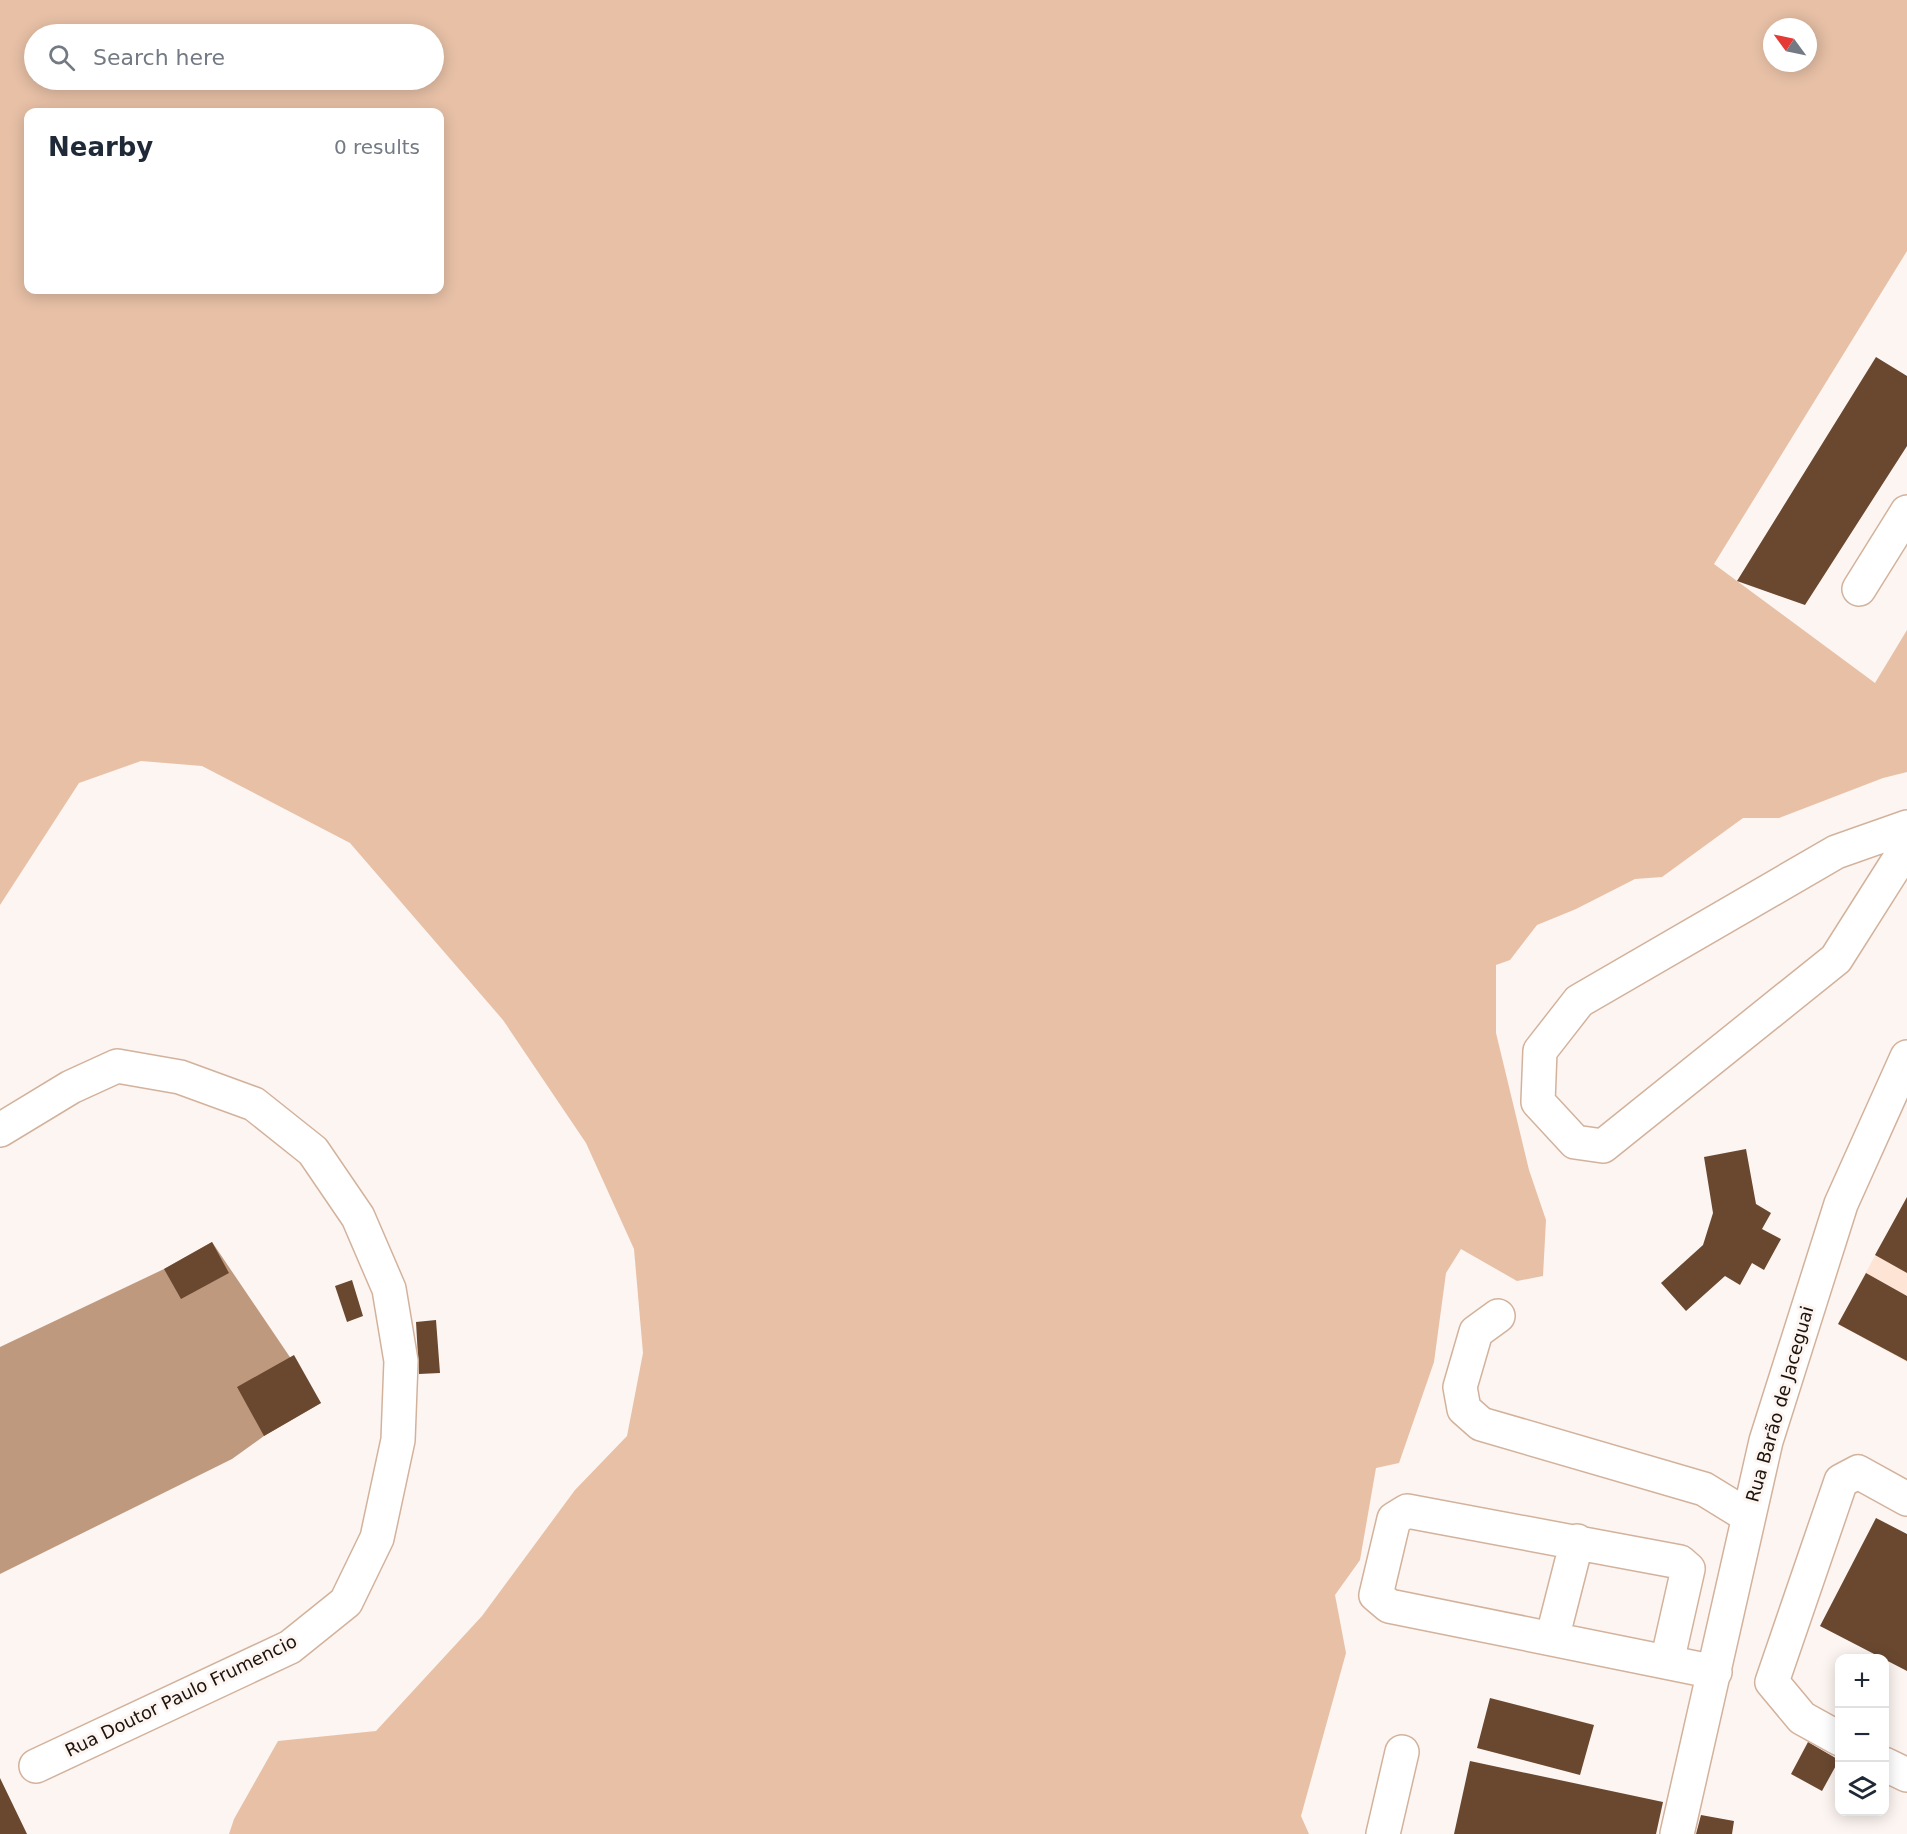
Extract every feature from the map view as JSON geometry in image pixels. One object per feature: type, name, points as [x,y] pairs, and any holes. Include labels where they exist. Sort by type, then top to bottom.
[{"type":"street","points":[[1859,589],[1907,512]]},
{"type":"street","points":[[1907,827],[1836,852],[1579,1001],[1540,1051],[1538,1102],[1575,1142],[1604,1146],[1836,959],[1907,847]]},
{"type":"street","name":"Rua Barão de Jaceguai","points":[[1677,1834],[1766,1441],[1841,1204],[1907,1057]]},
{"type":"street","name":"Rua Doutor Paulo Frumencio","points":[[0,1130],[71,1088],[117,1066],[180,1077],[254,1104],[313,1151],[358,1217],[389,1288],[402,1361],[398,1440],[377,1538],[346,1602],[290,1647],[36,1766]]},
{"type":"street","points":[[1498,1317],[1476,1332],[1460,1387],[1464,1409],[1481,1424],[1704,1490],[1748,1516]]},
{"type":"street","points":[[1835,1738],[1802,1718],[1772,1682],[1840,1481],[1858,1472],[1907,1499]]},
{"type":"street","points":[[1667,1662],[1688,1569],[1680,1562],[1407,1511],[1395,1519],[1376,1595],[1389,1606],[1715,1672]]},
{"type":"street","points":[[1552,1639],[1577,1541]]},
{"type":"street","points":[[1383,1834],[1402,1752]]},
{"type":"street","points":[[1889,1766],[1907,1775]]},
{"type":"shaded area","points":[[0,0],[1907,0],[1907,251],[1714,564],[1875,683],[1907,630],[1907,772],[1883,778],[1779,818],[1743,818],[1662,877],[1635,879],[1576,909],[1537,925],[1510,960],[1496,965],[1496,1033],[1529,1170],[1546,1220],[1543,1276],[1517,1281],[1461,1249],[1446,1273],[1434,1362],[1399,1463],[1376,1468],[1360,1560],[1335,1595],[1346,1653],[1301,1816],[1309,1834],[229,1834],[234,1819],[278,1741],[376,1731],[482,1616],[575,1490],[627,1436],[643,1353],[634,1249],[586,1143],[503,1020],[350,843],[202,766],[141,761],[79,783],[0,905]]},
{"type":"shaded area","points":[[1907,1197],[1907,1362],[1838,1324]]},
{"type":"shaded area","points":[[212,1242],[321,1403],[264,1436],[232,1459],[0,1574],[0,1347],[164,1269]]},
{"type":"building","points":[[1876,357],[1907,376],[1907,446],[1805,605],[1737,581]]},
{"type":"building","points":[[1746,1149],[1756,1204],[1771,1213],[1762,1229],[1781,1239],[1764,1270],[1752,1263],[1740,1285],[1725,1276],[1686,1311],[1661,1283],[1703,1245],[1713,1213],[1704,1157]]},
{"type":"building","points":[[1907,1197],[1907,1273],[1875,1255]]},
{"type":"building","points":[[212,1242],[229,1273],[181,1299],[164,1269]]},
{"type":"building","points":[[1866,1273],[1907,1296],[1907,1361],[1838,1324]]},
{"type":"building","points":[[352,1280],[363,1316],[347,1322],[335,1286]]},
{"type":"building","points":[[436,1320],[440,1373],[419,1374],[416,1322]]},
{"type":"building","points":[[294,1355],[321,1403],[264,1436],[237,1387]]},
{"type":"building","points":[[1876,1518],[1907,1534],[1907,1671],[1889,1662],[1889,1654],[1874,1654],[1820,1626]]},
{"type":"building","points":[[1490,1698],[1594,1725],[1580,1775],[1477,1748]]},
{"type":"building","points":[[1808,1742],[1835,1758],[1835,1767],[1822,1791],[1791,1774]]},
{"type":"building","points":[[1470,1761],[1663,1802],[1656,1834],[1454,1834]]},
{"type":"building","points":[[0,1778],[27,1834],[0,1834]]},
{"type":"building","points":[[1701,1815],[1734,1821],[1732,1834],[1696,1834]]}]
